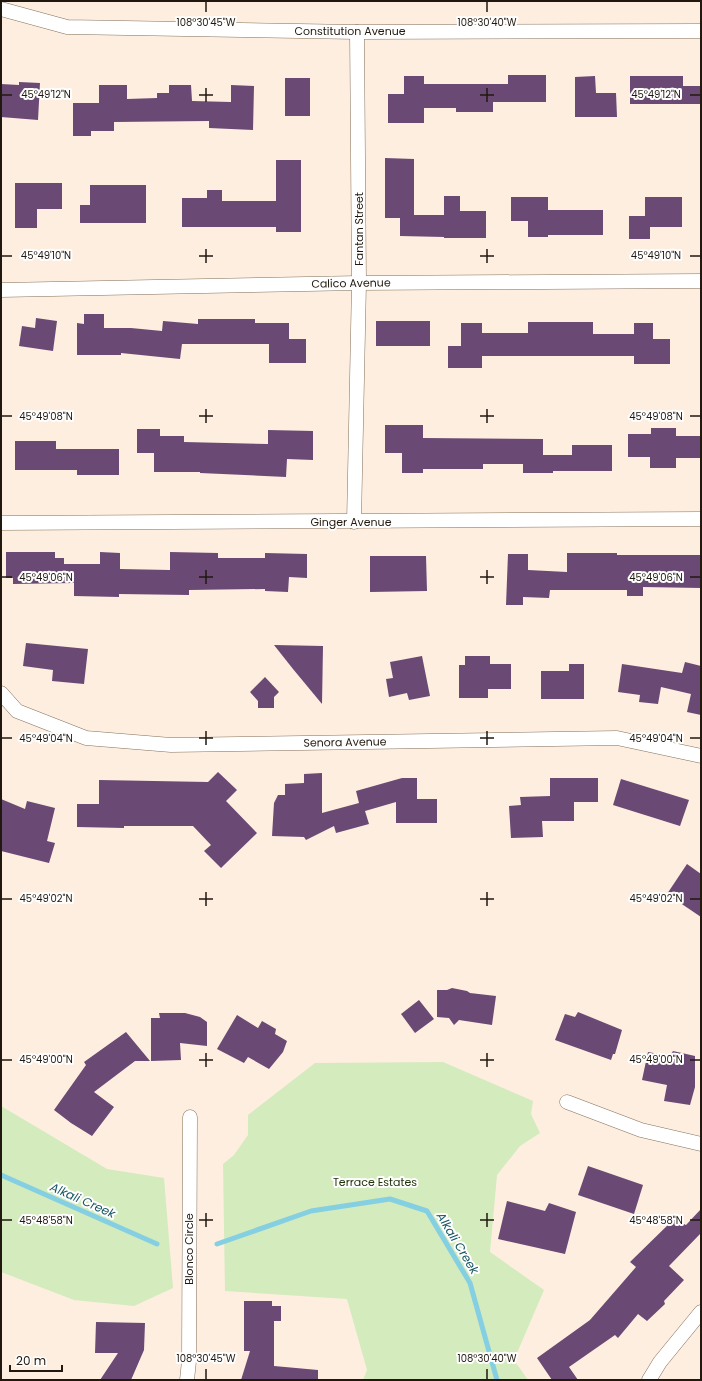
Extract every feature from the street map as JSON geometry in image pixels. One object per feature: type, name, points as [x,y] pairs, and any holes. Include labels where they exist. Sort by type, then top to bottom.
[{"type":"street","name":"Constitution Avenue","points":[[1,9],[67,28],[357,32],[701,31]]},
{"type":"street","name":"Fantan Street","points":[[354,522],[359,283],[357,32]]},
{"type":"street","name":"Calico Avenue","points":[[1,290],[359,283],[701,281]]},
{"type":"street","name":"Ginger Avenue","points":[[1,523],[701,519]]},
{"type":"street","name":"Senora Avenue","points":[[1,693],[17,711],[86,738],[171,745],[618,738],[701,756]]},
{"type":"street","points":[[567,1102],[641,1130],[701,1144]]},
{"type":"street","name":"Blonco Circle","points":[[187,1380],[189,1361],[190,1117]]},
{"type":"street","points":[[649,1380],[660,1362],[701,1312]]},
{"type":"green space","name":"Terrace Estates","points":[[443,1062],[533,1101],[531,1114],[540,1133],[520,1146],[497,1175],[490,1252],[544,1290],[514,1360],[528,1380],[363,1380],[367,1370],[347,1299],[225,1291],[223,1164],[234,1155],[248,1135],[248,1115],[315,1063]]},
{"type":"green space","points":[[1,1106],[107,1169],[164,1178],[173,1288],[134,1306],[74,1300],[1,1272]]},
{"type":"building","points":[[508,75],[546,75],[546,102],[493,102],[493,112],[456,112],[456,108],[424,108],[424,123],[388,123],[388,94],[404,94],[404,76],[424,76],[424,84],[508,84]]},
{"type":"building","points":[[595,76],[596,93],[616,93],[617,117],[575,117],[575,77]]},
{"type":"building","points":[[630,76],[683,76],[683,86],[701,86],[701,104],[630,104]]},
{"type":"building","points":[[285,78],[310,78],[310,116],[285,116]]},
{"type":"building","points":[[19,82],[40,83],[38,120],[1,117],[1,84],[19,85]]},
{"type":"building","points":[[99,85],[127,85],[127,99],[157,98],[157,93],[169,93],[169,85],[191,85],[192,101],[231,102],[231,85],[254,86],[253,130],[209,128],[209,121],[114,122],[114,131],[91,131],[91,136],[73,136],[73,103],[99,103]]},
{"type":"building","points":[[385,158],[414,159],[414,215],[444,215],[444,196],[460,196],[460,211],[486,211],[486,238],[400,236],[400,218],[385,218]]},
{"type":"building","points":[[276,160],[301,160],[301,232],[276,232],[276,227],[182,227],[182,198],[207,198],[207,190],[222,190],[222,201],[276,201]]},
{"type":"building","points":[[15,183],[62,183],[62,209],[37,209],[37,228],[15,228]]},
{"type":"building","points":[[90,185],[146,185],[146,223],[80,223],[80,205],[90,205]]},
{"type":"building","points":[[511,197],[548,197],[548,210],[603,210],[603,235],[548,235],[548,237],[528,237],[528,221],[511,221]]},
{"type":"building","points":[[645,197],[682,197],[682,227],[650,227],[650,239],[629,239],[629,216],[645,216]]},
{"type":"building","points":[[84,314],[104,314],[104,328],[131,328],[162,331],[163,321],[198,324],[198,319],[255,319],[255,323],[289,323],[289,339],[306,339],[306,363],[269,363],[269,344],[182,344],[180,359],[121,353],[121,355],[77,355],[77,323],[84,324]]},
{"type":"building","points":[[36,318],[57,321],[53,351],[19,346],[22,326],[35,328]]},
{"type":"building","points":[[376,321],[430,321],[430,346],[376,346]]},
{"type":"building","points":[[528,322],[593,322],[593,334],[634,334],[634,323],[653,323],[653,339],[670,339],[670,364],[634,364],[634,356],[482,356],[482,368],[448,368],[448,346],[461,346],[461,323],[482,323],[482,333],[528,333]]},
{"type":"building","points":[[385,425],[423,425],[423,438],[543,439],[543,455],[572,455],[572,445],[612,445],[612,471],[553,471],[553,473],[523,473],[523,464],[483,464],[483,469],[423,469],[423,473],[402,473],[402,453],[385,453]]},
{"type":"building","points":[[651,428],[676,428],[676,436],[701,436],[701,458],[676,458],[676,468],[650,468],[650,457],[628,457],[628,434],[651,434]]},
{"type":"building","points":[[137,429],[160,429],[160,436],[184,436],[184,442],[268,444],[268,430],[313,431],[313,460],[287,459],[286,477],[200,472],[154,472],[154,453],[137,453]]},
{"type":"building","points":[[15,441],[56,441],[56,449],[119,449],[119,475],[77,475],[77,470],[15,470]]},
{"type":"building","points":[[6,552],[55,552],[55,558],[64,558],[64,564],[100,564],[100,552],[120,553],[120,569],[170,570],[170,552],[218,553],[218,558],[265,558],[265,553],[307,554],[307,578],[289,577],[288,592],[265,591],[265,589],[189,590],[189,595],[119,594],[119,597],[74,596],[74,583],[13,584],[13,578],[6,578]]},
{"type":"building","points":[[567,553],[617,553],[617,555],[701,555],[701,588],[643,587],[643,596],[627,596],[627,590],[550,590],[549,598],[523,597],[523,605],[506,605],[508,554],[528,554],[528,570],[567,572]]},
{"type":"building","points":[[370,556],[426,556],[427,591],[370,592]]},
{"type":"building","points":[[26,643],[88,649],[84,684],[52,681],[53,670],[23,666]]},
{"type":"building","points":[[274,645],[323,646],[322,704],[293,669]]},
{"type":"building","points":[[422,656],[430,696],[409,700],[407,693],[389,697],[386,679],[393,678],[390,662]]},
{"type":"building","points":[[465,656],[490,656],[490,664],[511,664],[511,689],[488,689],[488,698],[459,698],[459,665],[465,665]]},
{"type":"building","points":[[685,662],[701,666],[701,715],[687,712],[691,694],[661,687],[658,704],[639,702],[640,695],[618,692],[622,664],[682,673]]},
{"type":"building","points":[[569,664],[584,664],[584,699],[541,699],[541,671],[569,671]]},
{"type":"building","points":[[265,677],[279,692],[274,697],[274,708],[258,708],[258,701],[250,692]]},
{"type":"building","points":[[218,772],[237,790],[226,801],[257,833],[221,868],[204,851],[211,845],[193,826],[124,826],[124,828],[77,827],[77,804],[99,804],[99,780],[208,782]]},
{"type":"building","points":[[322,773],[322,813],[359,803],[356,791],[402,778],[417,778],[417,799],[437,799],[437,823],[396,823],[396,802],[365,811],[369,824],[336,833],[334,826],[306,840],[304,837],[272,836],[274,803],[278,795],[285,795],[285,784],[304,783],[304,774]]},
{"type":"building","points":[[550,778],[598,778],[598,802],[574,802],[574,821],[542,821],[543,837],[511,838],[509,806],[521,805],[520,797],[550,796]]},
{"type":"building","points":[[621,779],[689,800],[680,826],[613,805]]},
{"type":"building","points":[[1,799],[25,809],[27,801],[55,808],[47,841],[55,843],[49,863],[1,851]]},
{"type":"building","points":[[687,864],[701,874],[701,917],[667,894]]},
{"type":"building","points":[[452,988],[470,993],[496,996],[492,1025],[459,1020],[454,1025],[449,1018],[437,1017],[437,990],[447,990]]},
{"type":"building","points":[[419,1000],[434,1019],[415,1033],[401,1014]]},
{"type":"building","points":[[578,1012],[622,1030],[615,1054],[613,1054],[611,1060],[555,1040],[565,1014],[575,1017]]},
{"type":"building","points":[[159,1013],[185,1013],[200,1017],[207,1022],[207,1046],[180,1043],[181,1060],[151,1061],[151,1018],[160,1018]]},
{"type":"building","points":[[237,1015],[258,1028],[262,1021],[276,1029],[275,1034],[287,1041],[283,1052],[269,1069],[248,1057],[244,1063],[217,1049]]},
{"type":"building","points":[[126,1032],[150,1061],[135,1061],[94,1092],[114,1107],[92,1136],[54,1110],[86,1065],[84,1062]]},
{"type":"building","points":[[673,1051],[695,1056],[695,1087],[690,1105],[664,1101],[667,1085],[642,1080],[648,1052],[670,1056]]},
{"type":"building","points":[[588,1166],[643,1185],[634,1214],[578,1195]]},
{"type":"building","points":[[507,1201],[545,1211],[549,1203],[576,1212],[565,1254],[498,1239]]},
{"type":"building","points":[[701,1209],[701,1233],[669,1266],[684,1280],[664,1301],[665,1304],[647,1321],[638,1314],[618,1338],[615,1335],[569,1367],[578,1380],[552,1380],[537,1358],[590,1320],[636,1267],[630,1262],[674,1219],[686,1225]]},
{"type":"building","points":[[244,1301],[272,1301],[272,1306],[281,1306],[281,1321],[274,1321],[274,1366],[318,1370],[318,1380],[241,1380],[250,1351],[244,1351]]},
{"type":"building","points":[[96,1322],[145,1323],[144,1350],[131,1380],[100,1380],[118,1353],[95,1353]]},
{"type":"waterway","name":"Alkali Creek","points":[[1,1175],[157,1244]]},
{"type":"waterway","name":"Alkali Creek","points":[[217,1244],[311,1211],[390,1199],[427,1211],[470,1283],[497,1380]]}]
